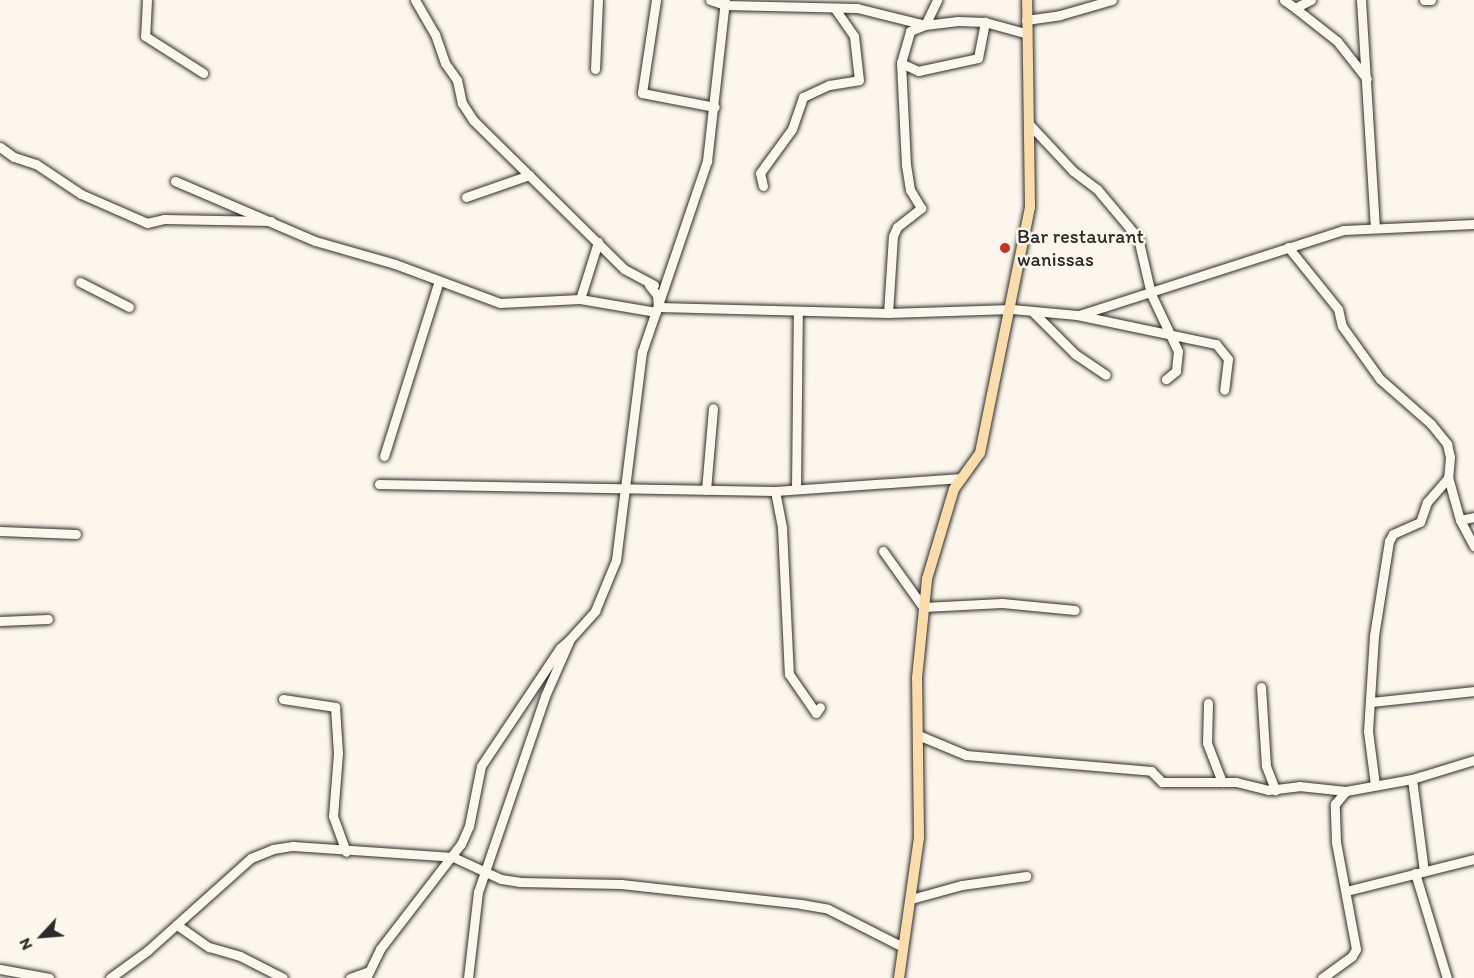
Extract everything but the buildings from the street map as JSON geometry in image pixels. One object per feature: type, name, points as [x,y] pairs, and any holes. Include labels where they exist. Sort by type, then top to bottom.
[{"type":"main road","points":[[899,978],[919,838],[917,678],[923,607],[932,558],[954,489],[980,453],[1012,309],[1030,207],[1030,125],[1025,33],[1027,0]]},
{"type":"street","points":[[147,0],[145,36],[203,73]]},
{"type":"street","points":[[415,0],[457,80],[467,113],[629,273],[649,285],[657,295],[657,310]]},
{"type":"street","points":[[595,69],[598,0]]},
{"type":"street","points":[[656,0],[642,93],[715,107]]},
{"type":"street","points":[[710,0],[836,10],[857,8],[925,25],[985,22],[1025,33]]},
{"type":"street","points":[[888,313],[893,236],[897,227],[921,208],[910,190],[906,165],[901,63],[910,31],[925,25],[937,0]]},
{"type":"street","points":[[1026,20],[1060,15],[1112,0]]},
{"type":"street","points":[[1284,0],[1337,41],[1366,79]]},
{"type":"street","points":[[1294,8],[1311,0]]},
{"type":"street","points":[[1361,0],[1375,227]]},
{"type":"street","points":[[1424,0],[1431,0]]},
{"type":"street","points":[[350,978],[368,975],[416,900],[453,857],[469,826],[481,766],[560,648],[595,611],[611,580],[642,352],[707,161],[715,107],[725,2]]},
{"type":"street","points":[[763,186],[760,173],[792,129],[803,97],[828,86],[859,80],[855,40],[836,10]]},
{"type":"street","points":[[901,63],[918,71],[978,58],[985,22]]},
{"type":"street","points":[[1030,125],[1073,171],[1097,189],[1135,233],[1146,256],[1151,294],[1172,336],[1178,359],[1174,375],[1166,379]]},
{"type":"street","points":[[0,147],[14,157],[36,164],[81,194],[147,223],[164,219],[275,221]]},
{"type":"street","points":[[466,197],[529,175]]},
{"type":"street","points":[[175,181],[275,221],[315,240],[500,303],[580,299],[657,310],[888,313],[1012,309],[1077,315],[1220,348],[1228,367],[1224,390]]},
{"type":"street","points":[[1077,315],[1151,294],[1343,230],[1474,224]]},
{"type":"street","points":[[580,299],[598,242]]},
{"type":"street","points":[[1288,247],[1338,309],[1342,326],[1380,379],[1431,424],[1445,441],[1450,457],[1448,477],[1460,520],[1474,546]]},
{"type":"street","points":[[384,456],[439,281]]},
{"type":"street","points":[[80,282],[129,307]]},
{"type":"street","points":[[649,285],[666,286]]},
{"type":"street","points":[[1032,311],[1075,354],[1106,375]]},
{"type":"street","points":[[796,489],[798,312]]},
{"type":"street","points":[[706,490],[713,408]]},
{"type":"street","points":[[1375,784],[1368,731],[1374,636],[1389,541],[1393,534],[1420,522],[1427,502],[1448,477]]},
{"type":"street","points":[[379,484],[775,491],[962,478]]},
{"type":"street","points":[[775,491],[782,528],[789,674],[816,713],[820,707]]},
{"type":"street","points":[[1460,520],[1474,517]]},
{"type":"street","points":[[0,531],[76,534]]},
{"type":"street","points":[[883,551],[923,607],[1002,603],[1075,610]]},
{"type":"street","points":[[0,621],[48,619]]},
{"type":"street","points":[[468,978],[474,911],[481,885],[487,873],[545,696],[570,639]]},
{"type":"street","points":[[1261,687],[1266,766],[1275,790]]},
{"type":"street","points":[[1371,702],[1474,691]]},
{"type":"street","points":[[283,699],[335,707],[338,753],[333,816],[346,852]]},
{"type":"street","points":[[1208,703],[1207,743],[1222,782]]},
{"type":"street","points":[[918,735],[966,755],[1151,771],[1162,782],[1222,782],[1275,790],[1299,786],[1346,791],[1412,779],[1474,760]]},
{"type":"street","points":[[1412,779],[1420,872],[1447,978]]},
{"type":"street","points":[[1322,978],[1352,957],[1356,948],[1336,843],[1335,804],[1329,790]]},
{"type":"street","points":[[1335,804],[1346,791]]},
{"type":"street","points":[[110,978],[177,925],[251,858],[273,849],[453,857],[487,873],[519,882],[621,884],[801,904],[828,909],[903,947]]},
{"type":"street","points":[[1346,891],[1474,859]]},
{"type":"street","points":[[468,864],[481,885]]},
{"type":"street","points":[[911,899],[952,887],[1026,876]]},
{"type":"street","points":[[177,925],[209,947],[240,956],[282,978]]},
{"type":"street","points":[[2,969],[49,978]]},
{"type":"place","name":"Bar restaurant wanissas","points":[[1005,248]]}]
